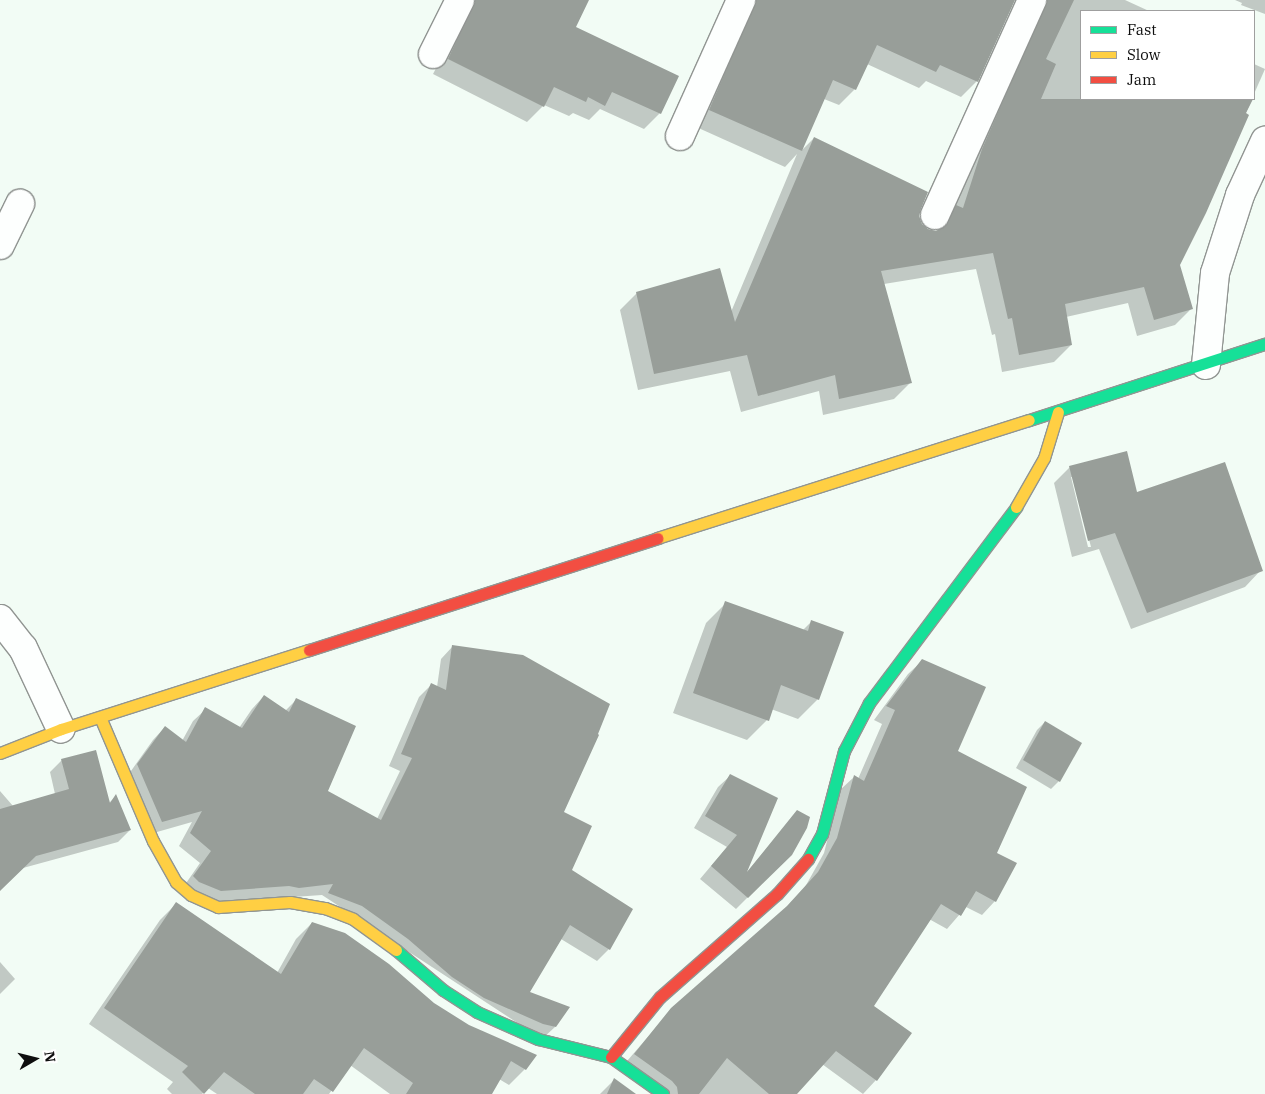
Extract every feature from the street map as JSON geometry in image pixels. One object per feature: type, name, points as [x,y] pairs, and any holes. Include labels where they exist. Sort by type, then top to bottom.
[{"type":"street","points":[[433,54],[460,0]]},
{"type":"street","points":[[680,136],[741,0]]},
{"type":"street","points":[[935,215],[1032,0]]},
{"type":"street","points":[[1206,365],[1215,273],[1240,194],[1265,141]]},
{"type":"street","points":[[0,245],[20,204]]},
{"type":"street","points":[[0,753],[61,729],[1206,365],[1265,344]]},
{"type":"street","points":[[612,1057],[660,997],[778,894],[805,864],[822,834],[844,752],[869,703],[1019,504],[1044,458],[1058,412]]},
{"type":"street","points":[[0,619],[23,648],[61,729]]},
{"type":"street","points":[[100,717],[153,841],[176,882],[191,895],[218,907],[290,902],[325,908],[352,918],[399,952],[443,990],[477,1012],[538,1039],[612,1057],[663,1094]]},
{"type":"building","points":[[475,0],[589,0],[576,27],[679,76],[661,114],[612,92],[605,106],[588,97],[586,102],[554,87],[544,107],[448,59]]},
{"type":"building","points":[[756,0],[1015,0],[978,82],[940,65],[936,72],[877,45],[856,90],[833,80],[802,151],[709,110]]},
{"type":"building","points":[[1047,0],[1074,0],[1046,59],[1056,64],[1041,99],[1252,100],[1246,113],[1249,115],[1206,213],[1180,265],[1193,309],[1154,320],[1144,287],[1065,304],[1072,345],[1019,355],[1012,318],[1008,319],[993,253],[881,271],[912,383],[839,399],[835,375],[758,396],[747,355],[654,374],[636,292],[720,268],[735,322],[814,137],[928,192],[919,216],[922,224],[928,229],[936,231],[944,227],[956,205],[963,208],[982,149]]},
{"type":"building","points":[[1127,451],[1137,492],[1225,462],[1263,571],[1147,613],[1115,533],[1088,541],[1069,466]]},
{"type":"building","points":[[725,601],[808,631],[811,620],[844,632],[819,700],[781,685],[769,721],[693,693]]},
{"type":"building","points":[[452,645],[523,655],[610,704],[599,735],[564,812],[592,826],[572,870],[633,909],[610,950],[570,925],[530,992],[570,1007],[556,1027],[543,1024],[484,998],[452,977],[408,939],[362,906],[328,893],[333,884],[299,888],[289,886],[221,891],[199,882],[193,876],[211,851],[190,833],[202,811],[162,822],[137,764],[165,726],[186,742],[205,707],[242,728],[264,695],[289,712],[296,698],[356,726],[328,791],[381,820],[412,758],[401,754],[431,683],[446,690]]},
{"type":"building","points":[[922,659],[986,687],[958,751],[1027,787],[997,853],[1017,863],[996,902],[976,891],[961,916],[941,904],[874,1006],[912,1033],[877,1081],[836,1051],[797,1094],[769,1094],[727,1058],[699,1094],[678,1094],[677,1087],[672,1081],[634,1054],[671,1008],[787,906],[818,872],[837,838],[854,775],[864,781],[895,710],[886,706]]},
{"type":"building","points":[[1045,721],[1082,743],[1060,782],[1023,760]]},
{"type":"building","points":[[96,750],[110,803],[116,794],[131,830],[36,856],[0,891],[0,809],[69,789],[61,759]]},
{"type":"building","points":[[730,774],[778,798],[747,872],[797,810],[810,817],[807,828],[792,855],[748,898],[711,866],[737,835],[705,816]]},
{"type":"building","points":[[176,902],[281,974],[312,922],[345,933],[389,964],[434,1003],[469,1025],[537,1055],[526,1070],[511,1061],[492,1094],[406,1094],[413,1083],[364,1048],[333,1092],[314,1079],[303,1094],[255,1094],[224,1072],[204,1094],[182,1072],[188,1066],[104,1008]]},
{"type":"building","points":[[614,1078],[636,1094],[607,1094]]},
{"type":"traffic: fast","points":[[1029,420],[1265,344]]},
{"type":"traffic: fast","points":[[808,859],[822,834],[844,751],[869,703],[1016,507]]},
{"type":"traffic: fast","points":[[396,950],[443,990],[477,1012],[538,1039],[611,1057],[663,1094]]},
{"type":"traffic: slow","points":[[1016,507],[1044,458],[1058,412]]},
{"type":"traffic: slow","points":[[657,538],[1029,420]]},
{"type":"traffic: slow","points":[[0,753],[61,729],[309,650]]},
{"type":"traffic: slow","points":[[100,717],[153,841],[176,882],[191,895],[218,907],[290,902],[325,908],[353,919],[396,950]]},
{"type":"traffic: jam","points":[[309,650],[657,538]]},
{"type":"traffic: jam","points":[[611,1057],[660,997],[777,894],[808,859]]}]
